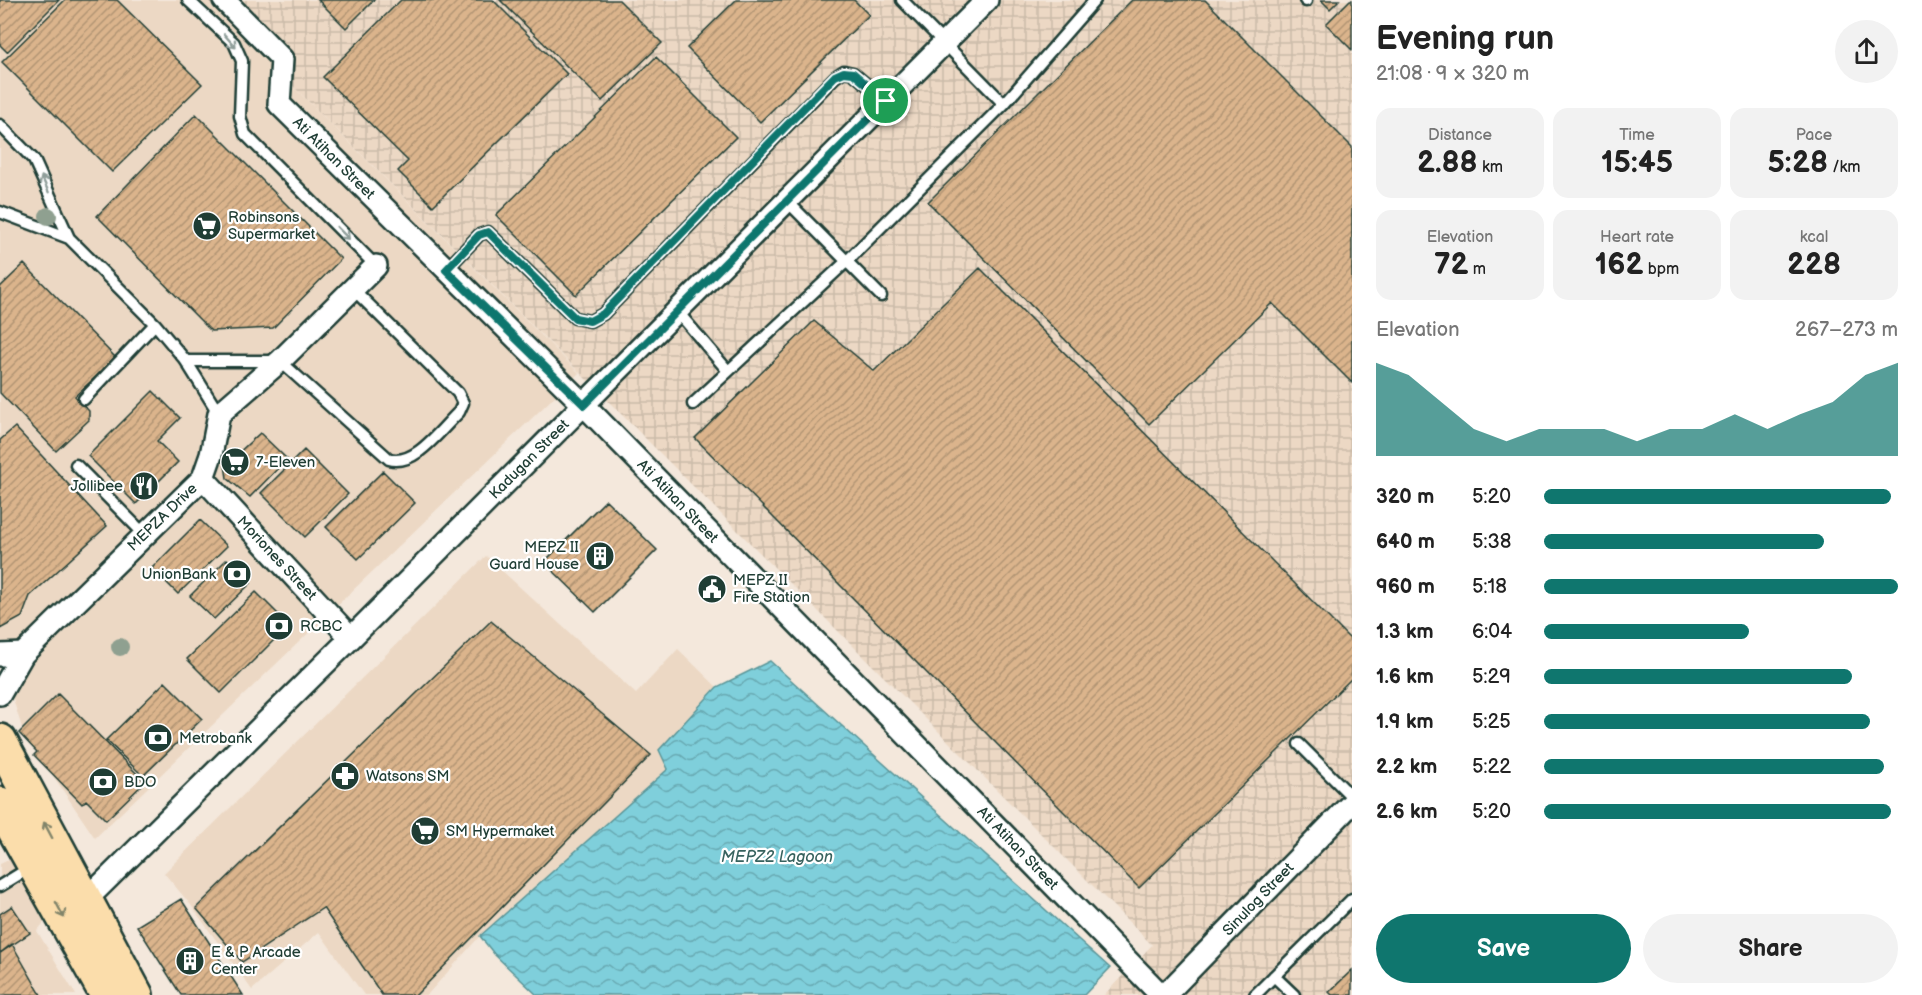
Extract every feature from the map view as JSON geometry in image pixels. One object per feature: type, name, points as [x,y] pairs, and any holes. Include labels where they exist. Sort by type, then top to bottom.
[{"type":"main road","points":[[0,741],[136,995]]},
{"type":"main road","points":[[0,804],[107,995]]},
{"type":"street","name":"Ati Atihan Street","points":[[224,0],[282,59],[279,104],[584,405],[1163,995]]},
{"type":"street","name":"Kadugan Street","points":[[351,638],[987,0]]},
{"type":"street","points":[[219,414],[280,361],[376,266]]},
{"type":"street","name":"MEPZA Drive","points":[[0,694],[23,654],[203,478],[211,455],[219,414]]},
{"type":"street","name":"Moriones Street","points":[[203,478],[351,638]]},
{"type":"street","points":[[86,900],[351,638]]},
{"type":"street","points":[[0,655],[23,654]]},
{"type":"street","name":"Sinulog Street","points":[[1163,995],[1352,803]]},
{"type":"lane","points":[[188,0],[234,43],[242,61],[240,116],[245,134],[376,266]]},
{"type":"lane","points":[[902,0],[1004,104]]},
{"type":"lane","points":[[693,404],[847,261],[1004,104],[1095,0]]},
{"type":"lane","points":[[446,270],[479,235],[488,232],[575,318],[590,321],[603,314],[835,76],[844,72],[853,73],[886,101]]},
{"type":"lane","points":[[0,125],[34,160],[69,238],[155,324],[186,361],[219,414]]},
{"type":"lane","points":[[787,201],[882,296]]},
{"type":"lane","points":[[0,212],[69,238]]},
{"type":"lane","points":[[186,361],[280,361],[389,459],[400,462],[410,459],[459,412],[463,403],[458,393],[353,289]]},
{"type":"lane","points":[[677,311],[728,371]]},
{"type":"lane","points":[[84,399],[155,324]]},
{"type":"lane","points":[[76,465],[144,534]]},
{"type":"lane","points":[[1299,744],[1352,796]]},
{"type":"lane","points":[[0,886],[35,865]]},
{"type":"lane","points":[[1255,995],[1352,899]]},
{"type":"lane","points":[[1274,976],[1294,995]]},
{"type":"shaded area","points":[[0,0],[207,0],[579,373],[95,838],[23,731],[0,657]]},
{"type":"shaded area","points":[[207,0],[1352,0],[1352,995],[1104,995],[1152,945]]},
{"type":"shaded area","name":"SM Hypermaket","points":[[486,556],[636,694],[678,649],[717,687],[660,749],[669,769],[480,936],[427,995],[364,995],[319,932],[252,990],[190,904],[164,873]]},
{"type":"shaded area","points":[[14,857],[47,919],[37,931],[76,995],[0,995],[0,864]]},
{"type":"water","name":"MEPZ2 Lagoon","points":[[770,661],[1110,968],[1084,995],[537,995],[495,955],[480,936],[668,769],[659,750],[717,687]]},
{"type":"building","points":[[0,0],[59,0],[7,52],[0,45]]},
{"type":"building","points":[[65,0],[117,0],[202,84],[112,172],[2,62]]},
{"type":"building","points":[[318,0],[374,0],[346,28]]},
{"type":"building","points":[[401,0],[493,0],[567,74],[433,206],[398,171],[408,161],[323,77]]},
{"type":"building","points":[[500,0],[619,0],[662,43],[602,101]]},
{"type":"building","points":[[736,0],[854,0],[869,15],[760,122],[687,48]]},
{"type":"building","points":[[1132,0],[1205,0],[1352,147],[1352,383],[1272,303],[1149,424],[928,202]]},
{"type":"building","points":[[1321,0],[1339,0],[1330,9]]},
{"type":"building","points":[[1352,0],[1352,50],[1326,24]]},
{"type":"building","points":[[656,57],[736,137],[576,295],[496,215]]},
{"type":"building","name":"Robinsons Supermarket","points":[[196,114],[341,259],[273,328],[211,331],[97,216]]},
{"type":"building","points":[[24,264],[116,358],[75,396],[89,411],[89,420],[56,451],[0,393],[0,287]]},
{"type":"building","points":[[980,268],[1352,641],[1352,678],[1139,888],[695,438],[814,321],[874,371]]},
{"type":"building","points":[[153,391],[180,418],[157,441],[178,462],[136,504],[88,456]]},
{"type":"building","points":[[15,427],[107,526],[30,596],[22,617],[0,629],[0,440]]},
{"type":"building","points":[[260,433],[287,459],[250,497],[227,478],[225,465]]},
{"type":"building","points":[[304,450],[348,494],[305,537],[261,493]]},
{"type":"building","points":[[383,471],[415,503],[358,559],[326,527]]},
{"type":"building","name":"MEPZ II Guard House","points":[[606,500],[657,550],[595,612],[544,562]]},
{"type":"building","points":[[200,520],[227,546],[178,594],[152,568]]},
{"type":"building","points":[[227,559],[251,583],[214,619],[190,596]]},
{"type":"building","points":[[256,592],[289,625],[221,693],[187,659]]},
{"type":"building","name":"SM Hypermaket","points":[[491,621],[651,755],[416,995],[382,995],[323,908],[242,962],[196,908]]},
{"type":"building","points":[[165,682],[202,719],[143,776],[106,740]]},
{"type":"building","points":[[58,694],[145,782],[106,820],[86,800],[82,804],[34,755],[37,752],[19,733]]},
{"type":"building","name":"E & P Arcade Center","points":[[181,899],[243,995],[181,995],[137,926]]},
{"type":"building","points":[[12,906],[30,933],[0,953],[0,914]]},
{"type":"building","points":[[12,944],[41,995],[0,995],[0,953]]},
{"type":"building","points":[[1352,970],[1352,995],[1332,995],[1329,992]]},
{"type":"place","name":"Robinsons Supermarket","points":[[207,226]]},
{"type":"place","name":"7-Eleven","points":[[235,462]]},
{"type":"place","name":"Jollibee","points":[[144,486]]},
{"type":"place","name":"MEPZ II Guard House","points":[[600,556]]},
{"type":"place","name":"UnionBank","points":[[237,574]]},
{"type":"place","name":"MEPZ II Fire Station","points":[[712,589]]},
{"type":"place","name":"RCBC","points":[[279,626]]},
{"type":"place","name":"Metrobank","points":[[158,738]]},
{"type":"place","name":"Watsons SM","points":[[345,776]]},
{"type":"place","name":"BDO","points":[[103,782]]},
{"type":"place","name":"SM Hypermaket","points":[[425,831]]},
{"type":"place","name":"E & P Arcade Center","points":[[190,961]]},
{"type":"route","points":[[844,72],[853,73],[886,101],[584,405],[446,270],[479,235],[488,232],[575,318],[590,321],[603,314],[835,76],[844,72]]}]
